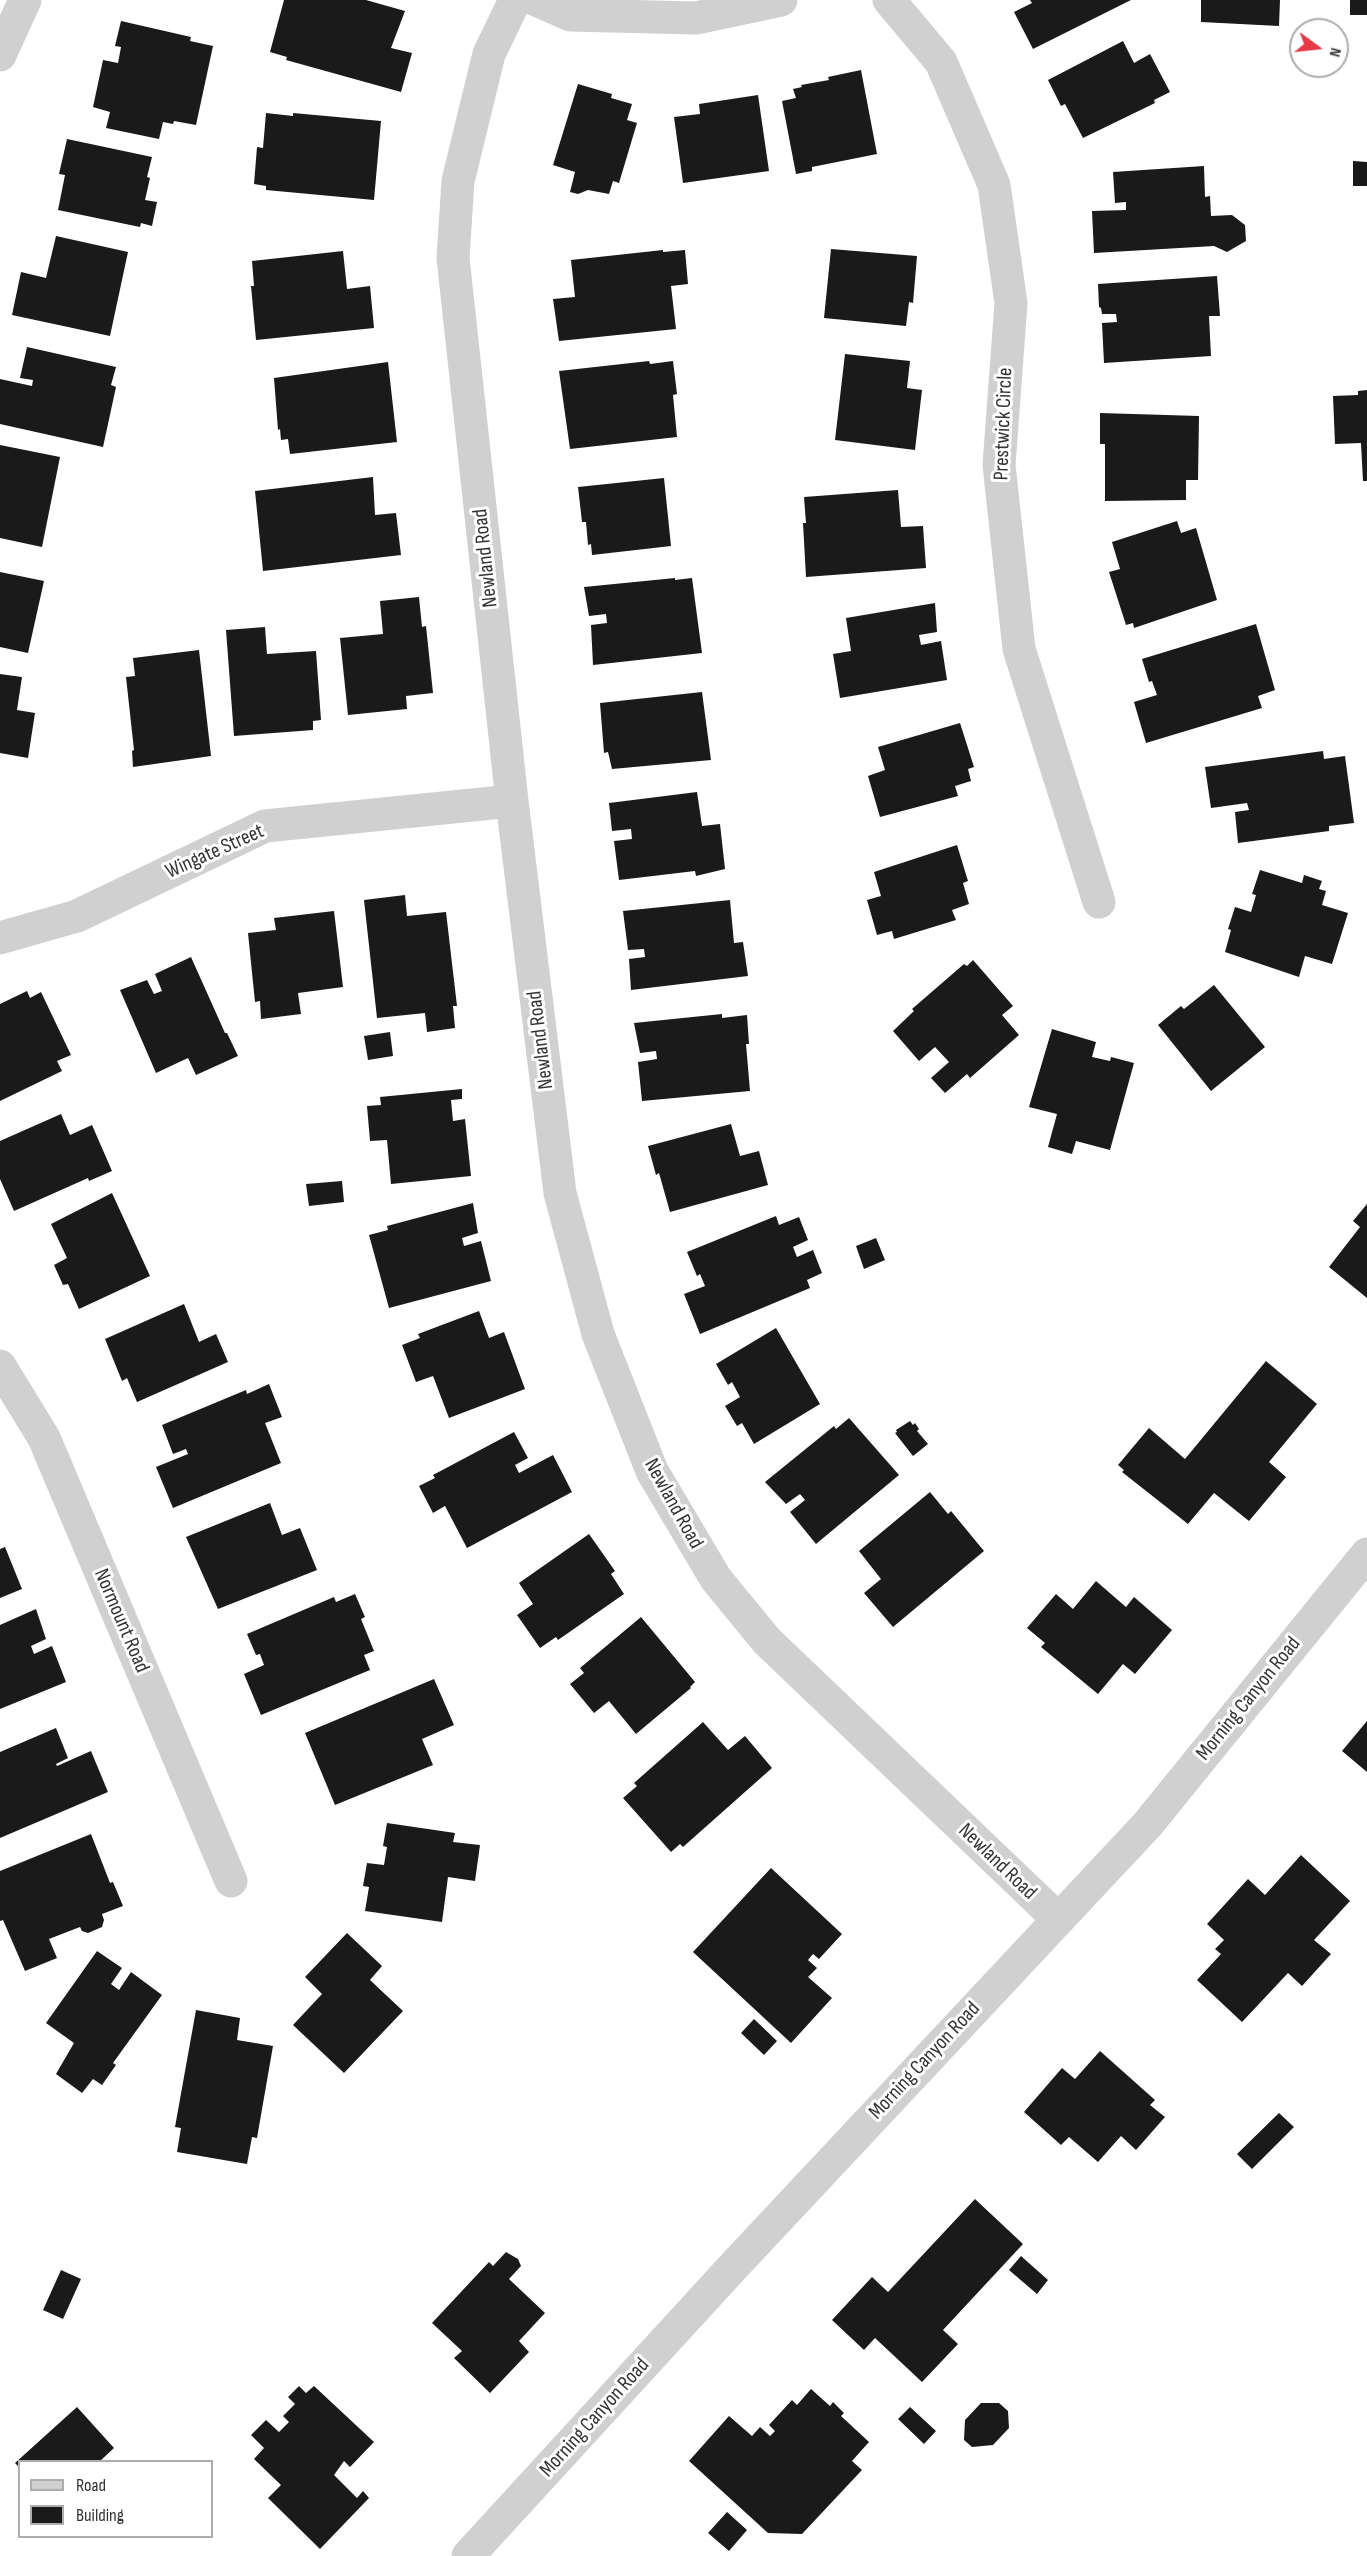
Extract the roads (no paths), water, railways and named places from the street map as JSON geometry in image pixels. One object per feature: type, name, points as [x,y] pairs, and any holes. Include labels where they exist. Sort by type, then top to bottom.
[{"type":"street","points":[[0,55],[25,0]]},
{"type":"street","name":"Newland Road","points":[[515,0],[489,54],[458,181],[453,258],[512,801],[560,1193],[598,1334],[652,1470],[716,1579],[767,1641],[1058,1919]]},
{"type":"street","points":[[536,0],[570,15],[696,18],[782,0]]},
{"type":"street","name":"Prestwick Circle","points":[[889,0],[941,62],[994,185],[1011,303],[999,465],[1019,649],[1099,902]]},
{"type":"street","name":"Wingate Street","points":[[0,938],[77,916],[265,826],[512,801]]},
{"type":"street","name":"Normount Road","points":[[0,1366],[44,1438],[231,1881]]},
{"type":"street","name":"Morning Canyon Road","points":[[468,2556],[739,2260],[1147,1825],[1367,1554]]}]
